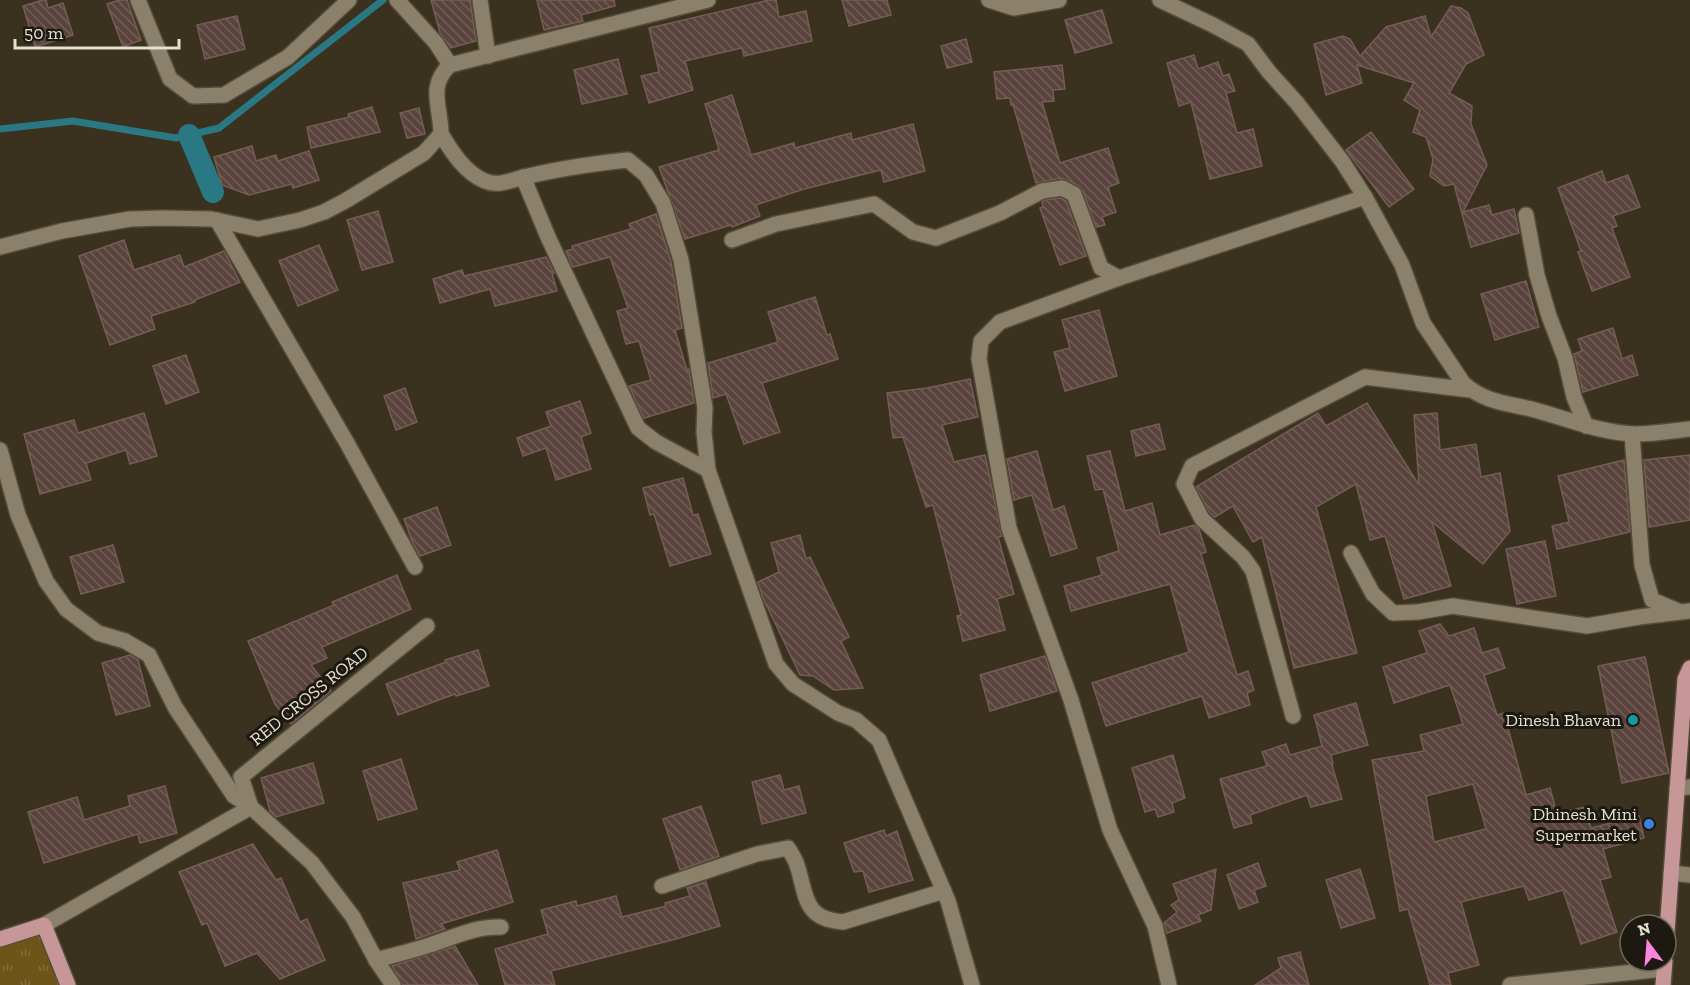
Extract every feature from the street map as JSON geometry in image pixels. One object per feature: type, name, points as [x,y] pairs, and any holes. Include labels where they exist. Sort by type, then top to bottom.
[{"type":"main road","points":[[1668,913],[1671,873],[1684,788],[1685,679],[1690,668]]},
{"type":"main road","points":[[0,939],[44,925],[68,985]]},
{"type":"street","points":[[138,0],[170,78],[193,96],[224,95],[288,57],[350,0]]},
{"type":"street","points":[[480,0],[488,56]]},
{"type":"street","points":[[708,0],[665,5],[450,65],[442,72],[437,83],[441,134],[457,158],[485,182],[496,184],[561,168],[628,160],[646,175],[663,203],[681,261],[705,408],[704,432],[708,470],[776,664],[793,684],[838,713],[856,720],[879,740],[944,891],[972,985]]},
{"type":"street","points":[[989,0],[1014,8],[1059,0]]},
{"type":"street","points":[[1160,0],[1213,25],[1248,45],[1335,152],[1365,197],[1402,265],[1423,323],[1470,390]]},
{"type":"street","points":[[400,2],[436,43],[450,65]]},
{"type":"street","points":[[0,247],[62,231],[130,219],[217,220],[258,230],[324,212],[345,201],[424,153],[441,134]]},
{"type":"street","points":[[523,177],[548,237],[638,428],[656,442],[708,470]]},
{"type":"street","points":[[732,240],[776,224],[874,204],[913,232],[936,238],[1000,213],[1042,191],[1062,188],[1074,194],[1101,268],[1119,278]]},
{"type":"street","points":[[1169,985],[1155,926],[1110,830],[1071,700],[1009,528],[979,359],[981,341],[1000,321],[1119,278],[1365,197]]},
{"type":"street","points":[[1526,215],[1537,275],[1565,358],[1574,397],[1586,426]]},
{"type":"street","points":[[217,220],[347,443],[415,567]]},
{"type":"street","points":[[1293,716],[1253,571],[1243,557],[1202,519],[1184,484],[1192,466],[1365,377],[1470,390],[1505,405],[1533,410],[1586,426],[1632,434],[1690,429]]},
{"type":"street","points":[[1632,434],[1642,565],[1649,591],[1652,600],[1685,612]]},
{"type":"street","points":[[0,450],[18,515],[46,581],[66,609],[98,633],[125,642],[149,655],[175,707],[234,796],[251,807],[312,863],[353,917],[376,960],[393,985]]},
{"type":"street","points":[[1351,553],[1373,594],[1393,613],[1418,612],[1453,606],[1587,626],[1685,612]]},
{"type":"street","name":"RED CROSS ROAD","points":[[251,807],[241,777],[427,626]]},
{"type":"street","points":[[44,925],[251,807]]},
{"type":"street","points":[[662,886],[757,854],[788,848],[797,864],[806,899],[817,915],[828,921],[843,922],[944,891]]},
{"type":"street","points":[[1671,873],[1690,876]]},
{"type":"street","points":[[376,960],[429,946],[486,926],[501,927]]},
{"type":"street","points":[[1510,985],[1618,971]]},
{"type":"green space","points":[[44,925],[68,985],[0,985],[0,939]]},
{"type":"building","points":[[46,0],[48,8],[63,3],[73,35],[35,47],[23,6]]},
{"type":"building","points":[[127,0],[141,40],[123,47],[107,4]]},
{"type":"building","points":[[431,0],[470,0],[476,41],[451,48],[440,33]]},
{"type":"building","points":[[537,0],[614,0],[615,6],[581,15],[583,21],[544,30]]},
{"type":"building","points":[[776,0],[779,17],[806,11],[812,41],[744,56],[742,48],[685,61],[693,90],[649,103],[641,76],[659,72],[649,28]]},
{"type":"building","points":[[842,0],[887,0],[891,15],[849,26]]},
{"type":"building","points":[[1451,6],[1461,8],[1468,13],[1484,55],[1466,64],[1449,93],[1472,106],[1471,124],[1487,165],[1463,212],[1489,205],[1492,215],[1514,209],[1519,233],[1471,247],[1454,184],[1444,186],[1430,176],[1433,159],[1426,137],[1413,132],[1420,110],[1404,100],[1414,83],[1357,65],[1362,83],[1326,95],[1314,44],[1343,36],[1350,39],[1360,56],[1386,27],[1425,16],[1431,37]]},
{"type":"building","points":[[1102,10],[1112,43],[1075,53],[1065,20]]},
{"type":"building","points":[[237,16],[245,49],[205,59],[197,25]]},
{"type":"building","points":[[966,39],[972,62],[947,68],[941,46]]},
{"type":"building","points":[[1194,55],[1198,69],[1218,62],[1223,76],[1229,74],[1235,91],[1226,93],[1237,133],[1253,129],[1262,166],[1210,179],[1191,102],[1179,106],[1167,63]]},
{"type":"building","points":[[618,59],[627,94],[582,104],[574,70]]},
{"type":"building","points":[[1062,65],[1065,89],[1053,90],[1054,101],[1042,102],[1060,163],[1108,148],[1119,183],[1108,187],[1116,212],[1102,217],[1105,225],[1096,227],[1083,191],[1078,185],[1061,178],[1036,183],[1010,98],[997,99],[994,72]]},
{"type":"building","points":[[732,95],[751,155],[794,143],[795,148],[851,133],[852,140],[913,124],[925,171],[884,182],[881,170],[804,189],[756,205],[760,216],[732,227],[731,225],[685,239],[659,167],[719,150],[705,104]]},
{"type":"building","points":[[372,107],[380,132],[311,148],[307,127],[349,117],[348,114]]},
{"type":"building","points":[[419,108],[425,134],[407,138],[400,113]]},
{"type":"building","points":[[1371,132],[1414,189],[1389,207],[1346,150]]},
{"type":"building","points":[[252,146],[256,161],[276,155],[278,161],[309,151],[319,180],[293,188],[292,184],[249,195],[222,185],[214,157]]},
{"type":"building","points":[[1602,171],[1606,183],[1628,175],[1640,207],[1613,216],[1617,226],[1612,228],[1630,277],[1592,291],[1578,252],[1581,251],[1558,188]]},
{"type":"building","points":[[1060,198],[1066,201],[1086,256],[1060,265],[1040,208],[1043,207],[1042,202],[1045,200]]},
{"type":"building","points":[[378,211],[393,262],[362,270],[347,220]]},
{"type":"building","points":[[656,214],[671,262],[682,328],[675,330],[687,370],[689,369],[694,403],[644,418],[629,386],[651,380],[639,341],[626,344],[617,311],[628,308],[610,257],[573,267],[566,251],[573,249],[572,246],[631,229],[629,224]]},
{"type":"building","points":[[124,240],[134,270],[180,255],[184,267],[224,251],[240,282],[195,300],[195,302],[151,316],[155,329],[110,345],[79,256]]},
{"type":"building","points":[[319,245],[338,290],[298,306],[279,261]]},
{"type":"building","points":[[546,257],[554,273],[552,273],[557,291],[495,306],[490,289],[440,303],[433,279],[462,270],[464,276]]},
{"type":"building","points":[[1526,281],[1539,327],[1495,340],[1481,294]]},
{"type":"building","points":[[815,297],[827,335],[830,334],[838,359],[762,383],[780,432],[744,444],[726,394],[713,398],[708,363],[778,342],[768,312]]},
{"type":"building","points":[[1099,310],[1117,376],[1065,391],[1054,352],[1070,348],[1062,320]]},
{"type":"building","points":[[1613,328],[1622,359],[1632,355],[1638,375],[1583,392],[1574,354],[1582,351],[1578,339]]},
{"type":"building","points":[[186,355],[199,392],[166,404],[153,366]]},
{"type":"building","points":[[970,379],[978,417],[942,425],[954,462],[985,455],[1002,536],[998,537],[1014,594],[997,599],[1005,630],[963,641],[957,616],[961,615],[933,505],[926,507],[903,437],[893,438],[887,393]]},
{"type":"building","points":[[405,388],[417,422],[396,430],[384,396]]},
{"type":"building","points":[[580,401],[591,433],[581,437],[591,469],[556,480],[546,448],[523,456],[517,438],[551,426],[546,412]]},
{"type":"building","points":[[1367,403],[1419,485],[1414,415],[1437,413],[1440,450],[1476,444],[1481,477],[1500,473],[1510,531],[1483,564],[1432,522],[1451,586],[1404,599],[1385,536],[1370,540],[1356,484],[1316,507],[1357,653],[1294,668],[1262,537],[1253,542],[1233,506],[1215,517],[1210,513],[1196,487],[1318,413],[1326,426]]},
{"type":"building","points":[[144,413],[157,456],[130,464],[126,450],[86,463],[91,480],[40,494],[24,434],[74,420],[78,433]]},
{"type":"building","points":[[1159,424],[1165,449],[1136,456],[1131,431]]},
{"type":"building","points":[[1037,451],[1053,510],[1064,506],[1077,548],[1051,556],[1032,495],[1014,500],[1007,459]]},
{"type":"building","points":[[1110,451],[1125,511],[1152,503],[1160,535],[1194,525],[1199,529],[1206,552],[1201,554],[1237,675],[1248,671],[1254,690],[1247,693],[1250,705],[1209,718],[1202,696],[1106,726],[1092,683],[1189,652],[1170,584],[1071,611],[1064,586],[1102,575],[1097,558],[1119,551],[1103,489],[1095,490],[1087,456]]},
{"type":"building","points":[[1690,455],[1690,520],[1649,527],[1644,460]]},
{"type":"building","points":[[1624,460],[1630,532],[1557,549],[1552,526],[1569,522],[1558,476]]},
{"type":"building","points":[[683,478],[693,515],[698,514],[711,554],[670,566],[654,514],[650,515],[643,488]]},
{"type":"building","points":[[437,507],[451,545],[420,556],[404,519]]},
{"type":"building","points":[[800,535],[806,559],[810,557],[849,637],[841,641],[863,688],[834,690],[813,676],[800,675],[763,598],[758,582],[779,572],[771,543]]},
{"type":"building","points":[[1545,541],[1556,596],[1517,604],[1506,549]]},
{"type":"building","points":[[113,545],[124,582],[81,594],[70,557]]},
{"type":"building","points":[[397,575],[411,609],[322,647],[327,658],[311,665],[331,691],[291,724],[275,704],[248,641],[334,605],[332,602]]},
{"type":"building","points":[[1440,624],[1449,636],[1474,628],[1482,653],[1498,648],[1505,668],[1484,675],[1497,715],[1504,713],[1526,795],[1550,788],[1557,814],[1585,807],[1591,828],[1639,816],[1644,838],[1603,849],[1611,877],[1600,880],[1617,932],[1581,944],[1563,890],[1529,900],[1524,886],[1461,902],[1479,965],[1448,973],[1451,985],[1430,985],[1408,909],[1400,911],[1372,760],[1424,751],[1420,735],[1463,724],[1450,685],[1394,703],[1383,667],[1427,653],[1419,631]],"holes":[[[1473,784],[1486,829],[1434,842],[1426,796]]]},
{"type":"building","points":[[478,650],[489,686],[456,696],[455,694],[398,715],[386,684],[446,662],[445,660]]},
{"type":"building","points":[[130,655],[138,660],[150,706],[116,715],[102,663]]},
{"type":"building","points":[[1045,656],[1057,691],[990,711],[980,675]]},
{"type":"building","name":"Dinesh Bhavan","points":[[1645,657],[1669,773],[1622,783],[1598,666]]},
{"type":"building","points":[[1356,703],[1368,745],[1331,755],[1342,799],[1311,807],[1307,795],[1250,815],[1252,823],[1234,828],[1220,779],[1267,766],[1262,752],[1286,744],[1290,755],[1322,746],[1314,715]]},
{"type":"building","points":[[1173,755],[1185,798],[1172,803],[1174,812],[1158,817],[1155,809],[1145,812],[1132,768]]},
{"type":"building","points":[[401,759],[417,809],[378,820],[363,771]]},
{"type":"building","points":[[313,763],[324,803],[276,817],[270,811],[261,778]]},
{"type":"building","points":[[780,775],[784,790],[799,786],[806,813],[762,824],[752,782]]},
{"type":"building","points":[[165,786],[177,833],[140,843],[138,834],[44,863],[28,812],[77,797],[84,820],[130,806],[128,796]]},
{"type":"building","points":[[701,806],[719,856],[680,870],[663,819]]},
{"type":"building","points":[[884,830],[886,836],[897,831],[913,880],[869,892],[863,871],[854,872],[844,843]]},
{"type":"building","points":[[253,844],[276,880],[281,878],[300,922],[307,919],[325,960],[280,979],[257,953],[225,966],[207,923],[202,925],[179,872]]},
{"type":"building","points":[[497,850],[513,902],[441,924],[445,929],[416,939],[403,883],[460,870],[457,862]]},
{"type":"building","points":[[1258,863],[1266,886],[1254,890],[1258,902],[1239,909],[1227,875]]},
{"type":"building","points":[[1216,869],[1211,910],[1198,915],[1201,921],[1167,933],[1164,923],[1177,912],[1171,905],[1179,900],[1173,884]]},
{"type":"building","points":[[1360,869],[1375,918],[1341,928],[1326,880]]},
{"type":"building","points":[[706,882],[720,926],[551,971],[555,985],[505,985],[495,949],[548,934],[541,910],[576,901],[577,906],[616,896],[622,917],[666,906],[665,903],[690,896],[687,888]]},
{"type":"building","points":[[455,946],[478,985],[403,985],[392,966]]},
{"type":"building","points":[[1300,952],[1309,985],[1255,985],[1281,968],[1278,958]]},
{"type":"waterway","points":[[0,129],[73,121],[176,138],[219,128],[383,0]]},
{"type":"waterway","points":[[189,135],[213,192]]},
{"type":"place","name":"Dinesh Bhavan","points":[[1633,720]]},
{"type":"place","name":"Dhinesh Mini Supermarket","points":[[1649,824]]}]
